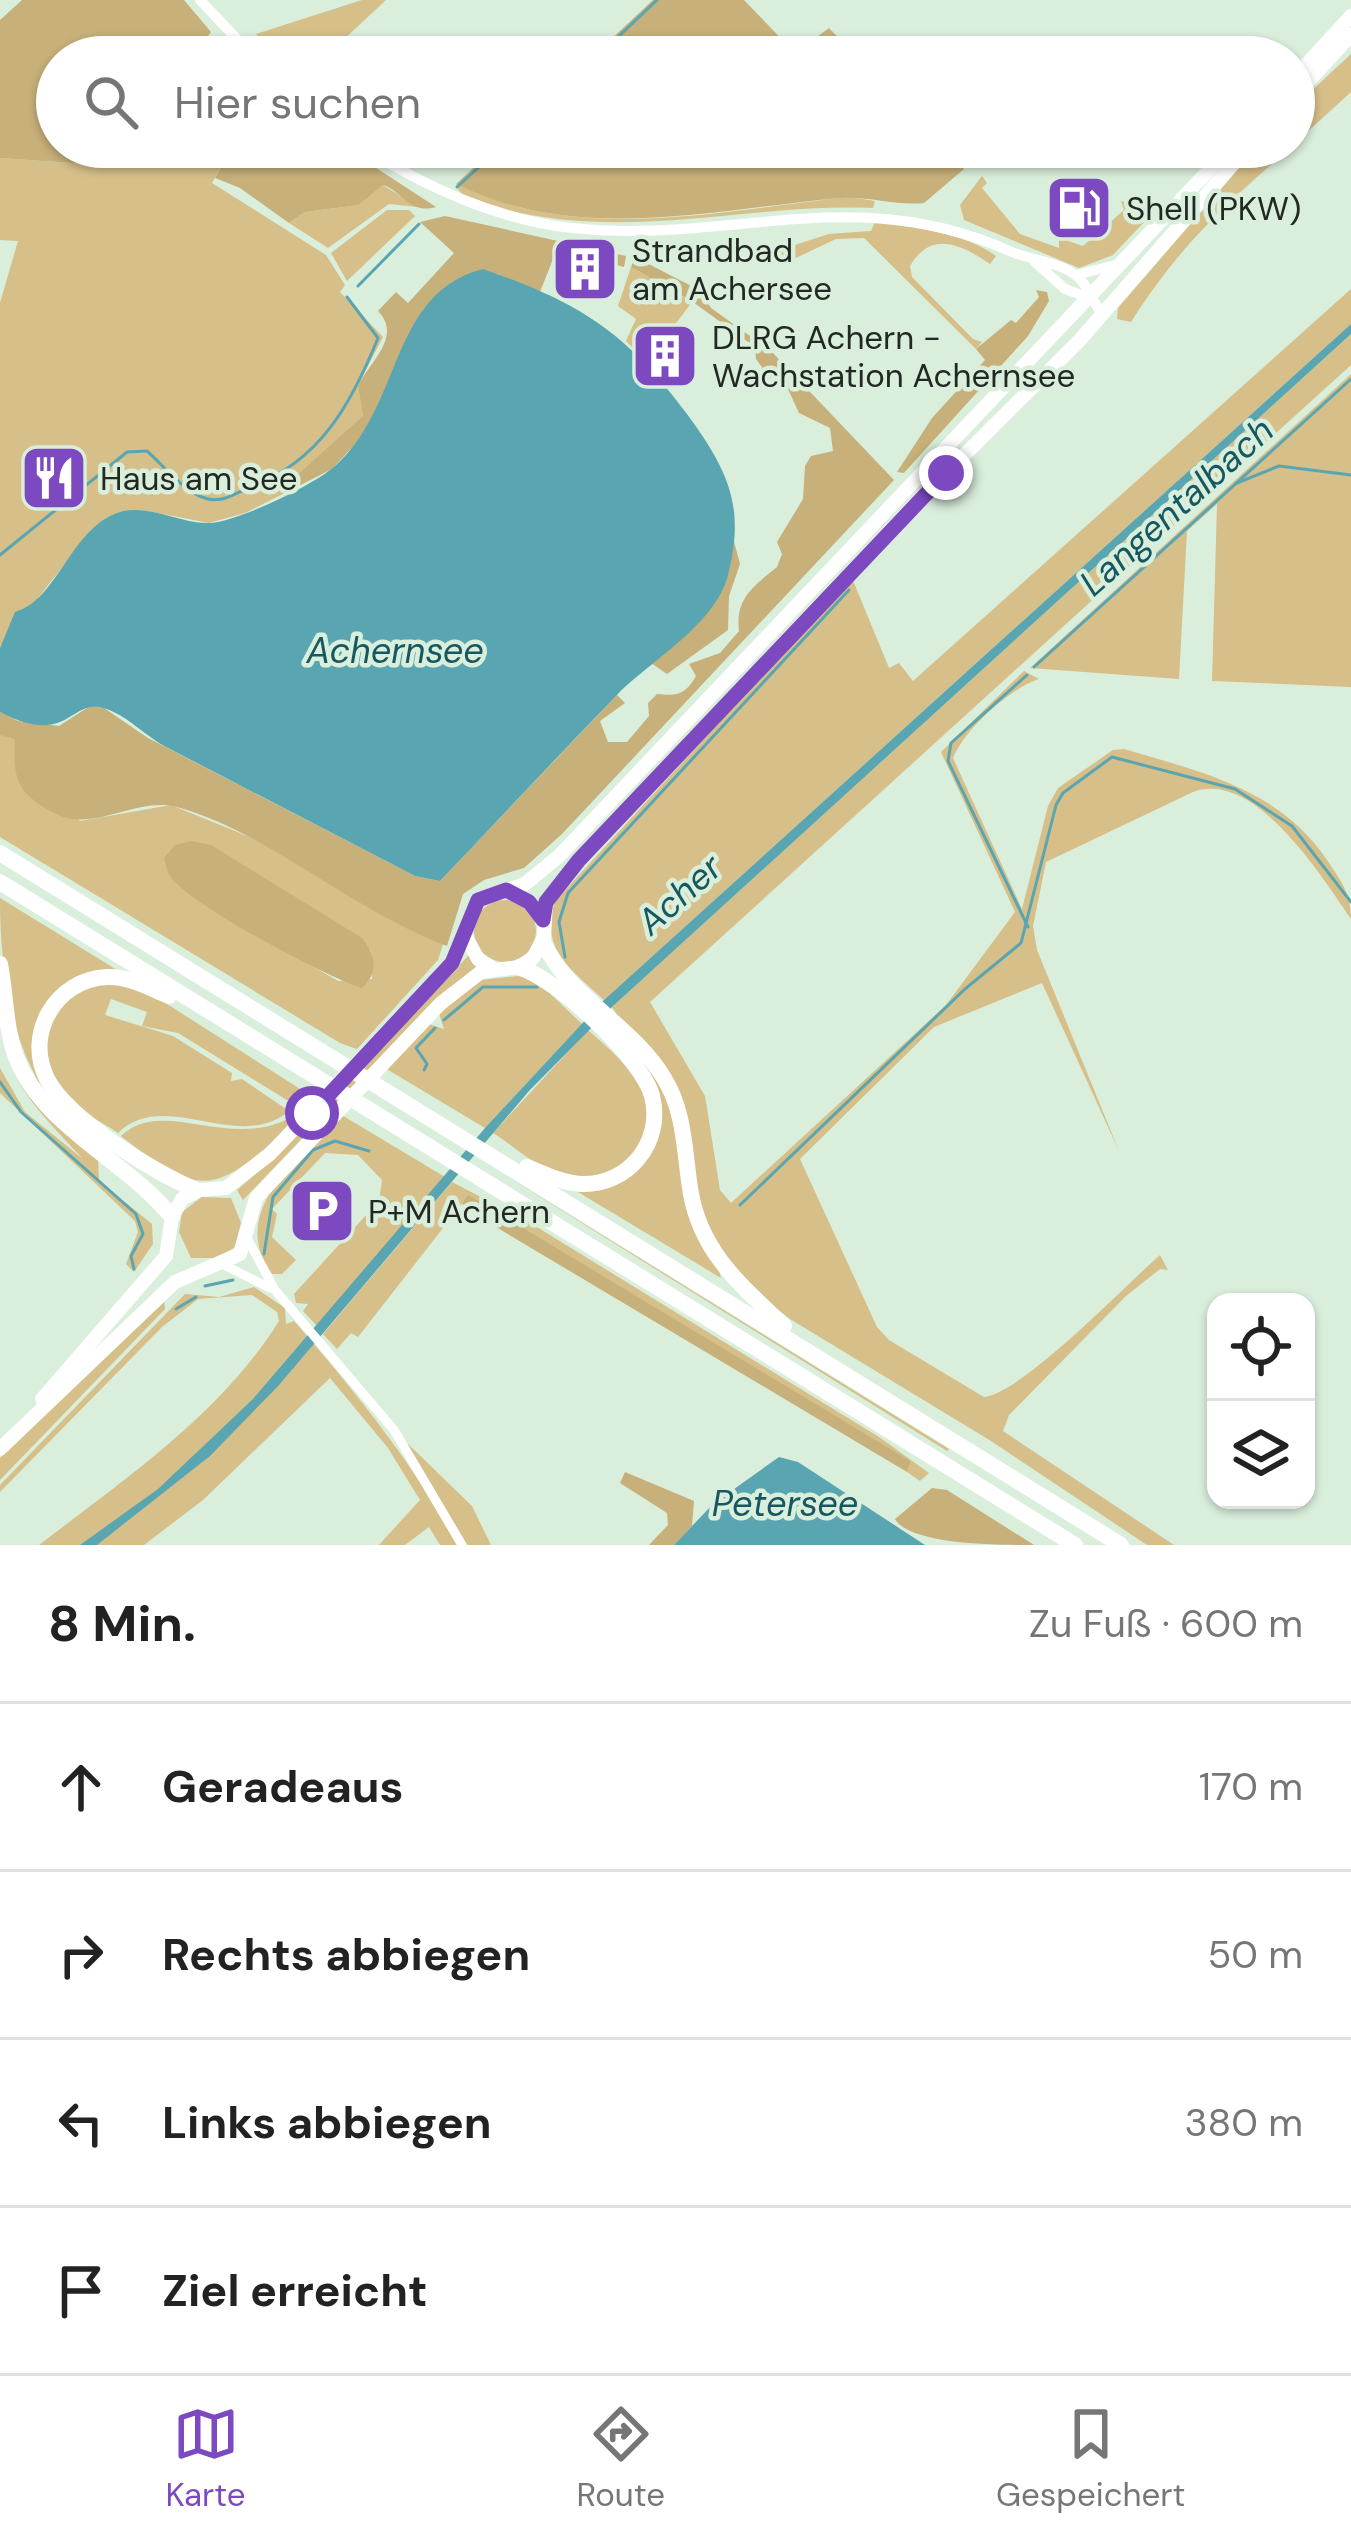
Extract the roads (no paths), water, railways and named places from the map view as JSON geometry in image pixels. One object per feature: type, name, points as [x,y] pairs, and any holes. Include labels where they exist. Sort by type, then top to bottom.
[{"type":"highway","points":[[0,853],[1121,1545]]},
{"type":"highway","points":[[0,882],[1075,1545]]},
{"type":"highway","points":[[543,942],[583,1003],[657,1067],[674,1097],[694,1208],[711,1250],[734,1280],[811,1351]]},
{"type":"highway","points":[[0,964],[10,1036],[24,1074],[49,1107],[110,1147],[196,1190]]},
{"type":"highway","points":[[519,967],[583,1003]]},
{"type":"highway","points":[[172,1217],[64,1101],[43,1069],[42,1026],[62,995],[84,981],[120,978],[224,1020]]},
{"type":"highway","points":[[492,1154],[580,1184],[611,1179],[637,1161],[653,1131],[652,1096],[610,1029]]},
{"type":"main road","points":[[1315,55],[1351,16]]},
{"type":"main road","points":[[1315,74],[1351,35]]},
{"type":"main road","points":[[221,1189],[270,1154],[415,1007],[461,952],[475,904],[532,880],[570,845],[1211,168]]},
{"type":"main road","points":[[465,935],[481,963],[492,968],[519,967],[533,958],[543,942],[543,920],[555,889],[642,792],[1103,315],[1231,168]]},
{"type":"main road","points":[[506,890],[529,902],[543,920]]},
{"type":"main road","points":[[171,1240],[188,1263],[224,1265],[248,1240],[256,1198],[300,1146],[433,1011],[492,968]]},
{"type":"main road","points":[[4,1444],[148,1279],[171,1240],[177,1204],[196,1190],[221,1189],[233,1193],[249,1219]]},
{"type":"main road","points":[[4,1444],[157,1297],[200,1267]]},
{"type":"street","points":[[200,0],[234,36]]},
{"type":"street","points":[[400,168],[497,211],[573,228],[640,231],[874,214],[961,230],[1076,275],[1122,263]]},
{"type":"street","points":[[1035,262],[1065,289],[1090,298]]},
{"type":"street","points":[[1076,275],[1103,315]]},
{"type":"street","points":[[248,1240],[275,1290],[394,1430],[462,1545]]},
{"type":"street","points":[[224,1265],[275,1290]]},
{"type":"water","name":"Achernsee","points":[[483,269],[574,308],[643,361],[713,453],[729,489],[735,528],[728,575],[710,610],[617,695],[440,881],[415,876],[166,747],[111,711],[92,707],[54,724],[40,725],[0,712],[0,648],[15,612],[41,595],[96,526],[122,511],[135,510],[197,522],[222,521],[275,501],[325,474],[357,441],[374,413],[413,326],[430,301],[452,282]]},
{"type":"water","points":[[1351,324],[1351,334],[612,1007],[529,1091],[279,1385],[210,1456],[97,1545],[80,1545],[158,1489],[253,1399],[485,1128],[604,1000]]},
{"type":"water","name":"Petersee","points":[[779,1457],[798,1462],[925,1545],[674,1545],[713,1504]]},
{"type":"waterway","points":[[619,36],[657,0]]},
{"type":"waterway","points":[[457,187],[478,168]]},
{"type":"waterway","points":[[358,286],[419,224]]},
{"type":"waterway","points":[[0,555],[127,452],[147,451],[189,490],[211,500],[274,477],[295,463],[344,408],[378,338],[347,297]]},
{"type":"waterway","name":"Langentalbach","points":[[1034,667],[1351,379]]},
{"type":"waterway","points":[[1237,483],[1279,466],[1351,475]]},
{"type":"waterway","points":[[565,957],[559,922],[568,893],[849,590]]},
{"type":"waterway","name":"Langentalbach","points":[[1027,675],[951,743],[948,761],[1028,927]]},
{"type":"waterway","points":[[740,1205],[965,989],[1021,943],[1056,805],[1063,793],[1112,757],[1235,789],[1292,826],[1351,902]]},
{"type":"waterway","points":[[444,1020],[483,987],[537,987]]},
{"type":"waterway","points":[[424,1070],[427,1064],[416,1048],[435,1028]]},
{"type":"waterway","points":[[0,1082],[21,1112],[136,1214],[143,1234],[131,1256],[134,1269]]},
{"type":"waterway","points":[[264,1254],[273,1197],[313,1150],[335,1141],[369,1151]]},
{"type":"waterway","points":[[205,1286],[233,1280]]},
{"type":"waterway","points":[[176,1309],[196,1297]]},
{"type":"place","name":"Shell (PKW)","points":[[1079,208]]},
{"type":"place","name":"Strandbad am Achersee","points":[[585,269]]},
{"type":"place","name":"DLRG Achern - Wachstation Achernsee","points":[[665,356]]},
{"type":"place","name":"Haus am See","points":[[54,478]]},
{"type":"place","name":"P+M Achern","points":[[322,1211]]},
{"type":"water label","name":"Acher","points":[[679,894]]}]
